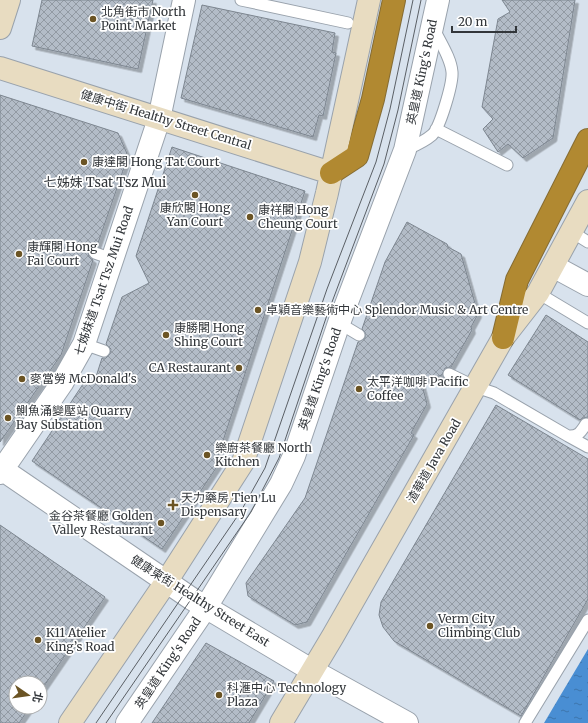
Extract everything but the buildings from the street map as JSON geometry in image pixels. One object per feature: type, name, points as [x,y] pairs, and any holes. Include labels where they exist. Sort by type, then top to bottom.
[{"type":"highway","points":[[331,173],[357,156],[373,99],[394,0]]},
{"type":"highway","points":[[503,338],[518,280],[587,142]]},
{"type":"main road","points":[[0,28],[8,0]]},
{"type":"main road","points":[[70,723],[166,582],[244,462],[310,262],[369,0]]},
{"type":"main road","name":"健康中街 Healthy Street Central","points":[[0,68],[331,173]]},
{"type":"main road","name":"渣華道 Java Road","points":[[281,723],[313,671],[503,338],[538,293],[553,266],[580,237],[588,201]]},
{"type":"street","name":"七姊妹道 Tsat Tsz Mui Road","points":[[1,471],[62,383],[84,344],[104,256],[159,118],[184,0]]},
{"type":"street","name":"英皇道 King's Road","points":[[127,723],[206,607],[281,484],[294,456],[339,323],[405,150],[438,0]]},
{"type":"street","points":[[553,266],[588,285]]},
{"type":"street","name":"健康東街 Healthy Street East","points":[[1,471],[166,582],[206,607],[313,671],[407,723]]},
{"type":"lane","points":[[241,0],[348,23]]},
{"type":"lane","points":[[405,150],[427,139],[436,129],[451,81],[452,72],[450,63],[432,25]]},
{"type":"lane","points":[[436,129],[507,165]]},
{"type":"lane","points":[[538,293],[588,322]]},
{"type":"lane","points":[[339,323],[359,335]]},
{"type":"lane","points":[[84,344],[104,350]]},
{"type":"lane","points":[[448,374],[476,387],[494,393],[588,447]]},
{"type":"lane","points":[[568,436],[575,436],[580,433],[586,424]]},
{"type":"lane","points":[[525,723],[588,620]]},
{"type":"water","points":[[588,649],[588,723],[544,723]]},
{"type":"tram line","points":[[96,723],[241,511],[265,468],[327,289],[376,162],[390,109],[413,0]]},
{"type":"tram line","points":[[106,723],[251,512],[279,458],[326,318],[384,164],[398,110],[421,0]]},
{"type":"place","name":"北角街市 North Point Market","points":[[93,19]]},
{"type":"place","name":"康達閣 Hong Tat Court","points":[[84,162]]},
{"type":"place","name":"康欣閣 Hong Yan Court","points":[[195,195]]},
{"type":"place","name":"康祥閣 Hong Cheung Court","points":[[250,217]]},
{"type":"place","name":"康輝閣 Hong Fai Court","points":[[19,254]]},
{"type":"place","name":"卓穎音樂藝術中心 Splendor Music & Art Centre","points":[[258,310]]},
{"type":"place","name":"康勝閣 Hong Shing Court","points":[[166,335]]},
{"type":"place","name":"CA Restaurant","points":[[239,368]]},
{"type":"place","name":"麥當勞 McDonald's","points":[[22,379]]},
{"type":"place","name":"太平洋咖啡 Pacific Coffee","points":[[359,389]]},
{"type":"place","name":"鰂魚涌變壓站 Quarry Bay Substation","points":[[8,418]]},
{"type":"place","name":"樂廚茶餐廳 North Kitchen","points":[[207,455]]},
{"type":"place","name":"天力藥房 Tien Lu Dispensary","points":[[173,505]]},
{"type":"place","name":"金谷茶餐廳 Golden Valley Restaurant","points":[[161,523]]},
{"type":"place","name":"Verm City Climbing Club","points":[[430,626]]},
{"type":"place","name":"K11 Atelier King’s Road","points":[[38,640]]},
{"type":"place","name":"科滙中心 Technology Plaza","points":[[219,695]]},
{"type":"district","name":"七姊妹 Tsat Tsz Mui","points":[[105,182]]}]
